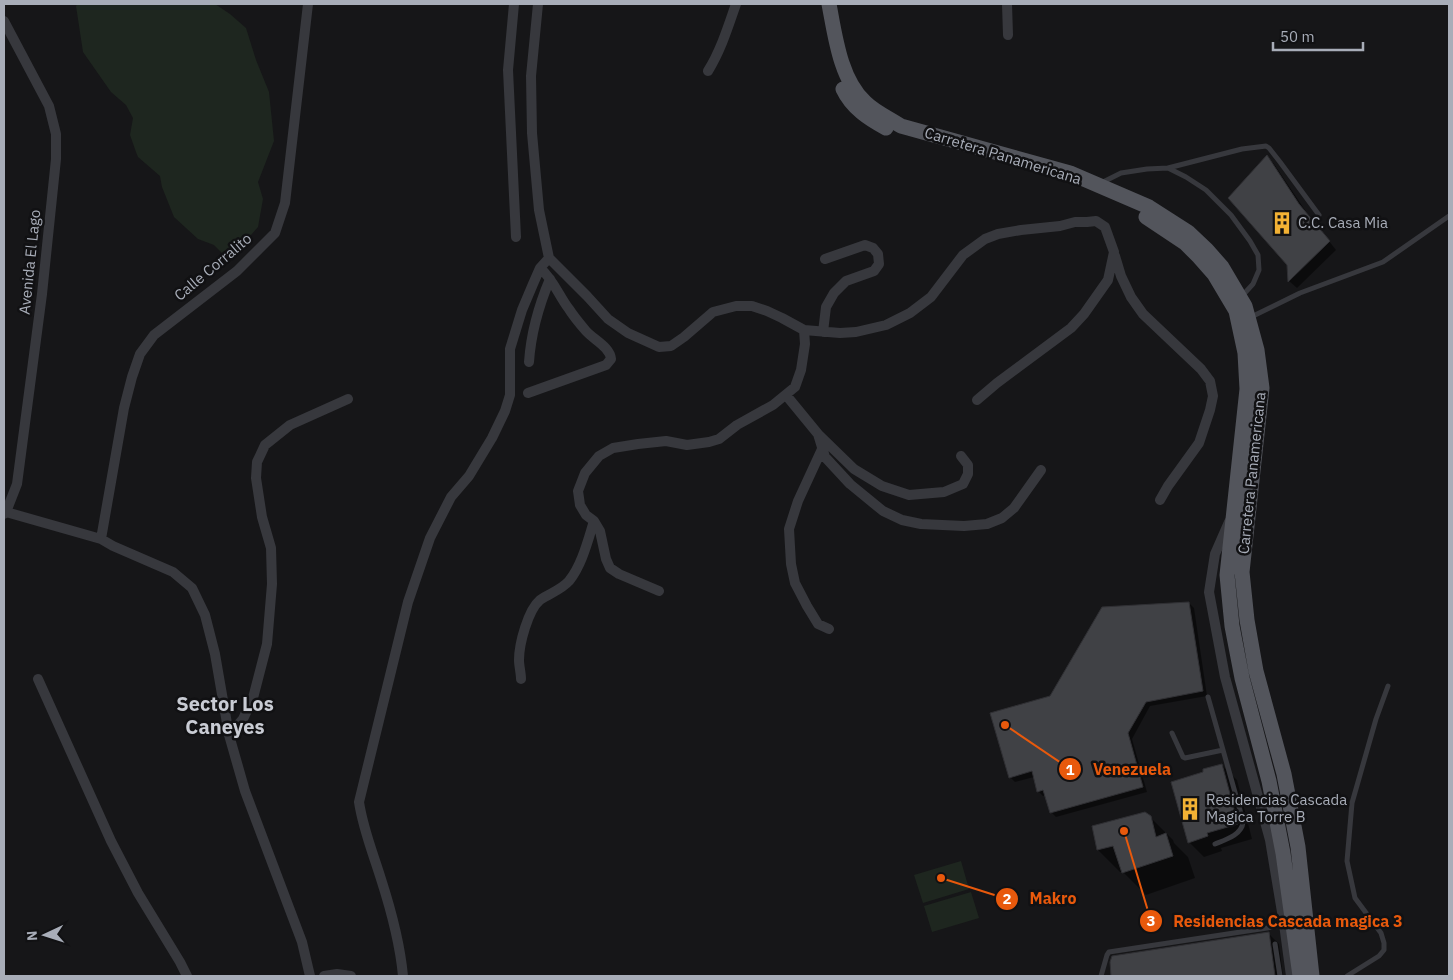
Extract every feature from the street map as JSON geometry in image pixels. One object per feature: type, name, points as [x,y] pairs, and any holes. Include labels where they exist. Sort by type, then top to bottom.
[{"type":"main road","name":"Carretera Panamericana","points":[[819,4],[832,66],[845,93],[855,107],[867,117],[898,134],[1068,184],[1144,215],[1185,243],[1199,257],[1214,274],[1236,312],[1245,353],[1247,389],[1227,575],[1232,626],[1242,678],[1269,781],[1283,853],[1300,976]]},
{"type":"main road","name":"Carretera Panamericana","points":[[829,4],[840,60],[854,88],[864,102],[901,126],[1070,174],[1149,207],[1188,232],[1207,250],[1222,267],[1245,306],[1256,350],[1262,388],[1242,572],[1247,620],[1256,671],[1284,774],[1298,847],[1312,976]]},
{"type":"street","name":"Calle Corralito","points":[[101,539],[124,408],[140,354],[154,335],[237,271],[275,233],[285,203],[308,4]]},
{"type":"street","points":[[514,4],[508,70],[516,236]]},
{"type":"street","points":[[538,4],[531,76],[532,133],[539,210],[549,258],[608,319],[628,333],[659,347],[671,346],[712,312],[736,306],[752,306],[767,311],[804,330],[840,333],[856,332],[886,324],[910,313],[931,297],[963,255],[985,239],[998,234],[1021,230],[1096,221],[1105,227],[1121,276],[1143,314],[1201,369],[1210,381],[1213,396],[1199,443],[1160,500]]},
{"type":"street","points":[[708,71],[718,56],[736,4]]},
{"type":"street","points":[[1007,4],[1008,35]]},
{"type":"street","name":"Avenida El Lago","points":[[4,21],[48,106],[56,134],[42,294],[17,484],[5,513]]},
{"type":"street","points":[[823,332],[826,306],[834,293],[846,281],[874,271],[879,264],[878,254],[873,248],[866,245],[825,260]]},
{"type":"street","points":[[977,400],[1078,321],[1108,280],[1114,252]]},
{"type":"street","points":[[403,976],[393,919],[362,821],[359,802],[408,602],[430,538],[451,497],[469,476],[492,438],[505,411],[510,395],[510,349],[522,310],[540,268],[549,258]]},
{"type":"street","points":[[528,392],[606,364],[611,360],[607,350],[587,332],[568,309],[547,274],[540,268]]},
{"type":"street","points":[[529,362],[534,326],[550,279]]},
{"type":"street","points":[[660,591],[619,574],[610,568],[606,559],[600,531],[580,505],[578,491],[585,473],[599,456],[613,448],[666,441],[686,446],[708,442],[719,439],[737,425],[773,405],[795,387],[801,370],[805,344],[804,330]]},
{"type":"street","points":[[786,394],[818,434],[854,469],[882,486],[909,496],[944,492],[963,484],[968,474],[968,465],[961,456]]},
{"type":"street","points":[[229,735],[243,719],[253,698],[267,644],[272,584],[271,548],[262,516],[256,478],[257,462],[265,445],[290,426],[348,399]]},
{"type":"street","points":[[818,434],[825,457],[850,484],[883,511],[902,520],[921,524],[964,526],[987,524],[1002,518],[1014,508],[1041,470]]},
{"type":"street","points":[[822,449],[798,501],[789,529],[791,564],[795,583],[818,624],[829,629]]},
{"type":"street","points":[[1234,512],[1215,554],[1209,592],[1225,677],[1270,840],[1291,976]]},
{"type":"street","points":[[5,513],[101,539],[173,572],[192,588],[206,615],[229,735],[245,791],[302,942],[310,976]]},
{"type":"street","points":[[521,679],[519,659],[527,622],[534,606],[542,598],[559,589],[570,580],[580,560],[594,521]]},
{"type":"street","points":[[38,679],[111,840],[138,893],[187,976]]},
{"type":"street","points":[[324,976],[337,974],[351,976]]},
{"type":"lane","points":[[1096,184],[1121,173],[1168,168],[1242,149],[1266,146],[1319,215]]},
{"type":"lane","points":[[1168,168],[1206,190],[1231,215],[1258,255],[1260,270],[1254,284],[1240,298]]},
{"type":"lane","points":[[1248,318],[1300,293],[1383,262],[1449,216]]},
{"type":"lane","points":[[1347,976],[1379,956],[1384,950],[1381,933],[1355,898],[1347,861],[1352,803],[1376,719],[1388,686]]},
{"type":"lane","points":[[1208,697],[1243,824],[1240,831],[1215,844]]},
{"type":"lane","points":[[1172,733],[1184,758],[1223,750]]},
{"type":"lane","points":[[1101,976],[1109,952],[1284,924]]},
{"type":"lane","points":[[1275,944],[1280,976]]},
{"type":"shaded area","points":[[78,4],[215,4],[246,28],[269,92],[274,141],[258,182],[263,199],[258,227],[229,260],[214,245],[198,239],[174,217],[162,187],[160,176],[138,157],[130,135],[133,118],[126,105],[111,92],[83,52],[76,6]]},
{"type":"shaded area","points":[[961,861],[969,889],[923,903],[914,875]]},
{"type":"shaded area","points":[[971,892],[979,918],[932,932],[924,906]]},
{"type":"building","name":"C.C. Casa Mia","points":[[1267,155],[1299,204],[1330,241],[1288,282],[1287,265],[1228,198]]},
{"type":"building","points":[[1189,602],[1203,691],[1146,702],[1128,733],[1143,787],[1050,813],[1043,790],[1037,792],[1032,771],[1009,778],[990,713],[1050,696],[1102,607]]},
{"type":"building","points":[[1222,764],[1238,824],[1207,833],[1208,836],[1188,843],[1171,782],[1203,772],[1203,769]]},
{"type":"building","points":[[1145,812],[1151,816],[1156,837],[1166,833],[1173,856],[1122,873],[1113,846],[1097,850],[1092,826]]},
{"type":"building","points":[[1269,932],[1275,976],[1111,976],[1110,962],[1112,956]]},
{"type":"place","name":"C.C. Casa Mia","points":[[1282,223]]},
{"type":"place","name":"Venezuela","points":[[1005,725]]},
{"type":"place","name":"Residencias Cascada Magica Torre B","points":[[1190,809]]},
{"type":"place","name":"Residencias Cascada magica 3","points":[[1124,831]]},
{"type":"place","name":"Makro","points":[[941,878]]},
{"type":"district","name":"Sector Los Caneyes","points":[[225,716]]}]
